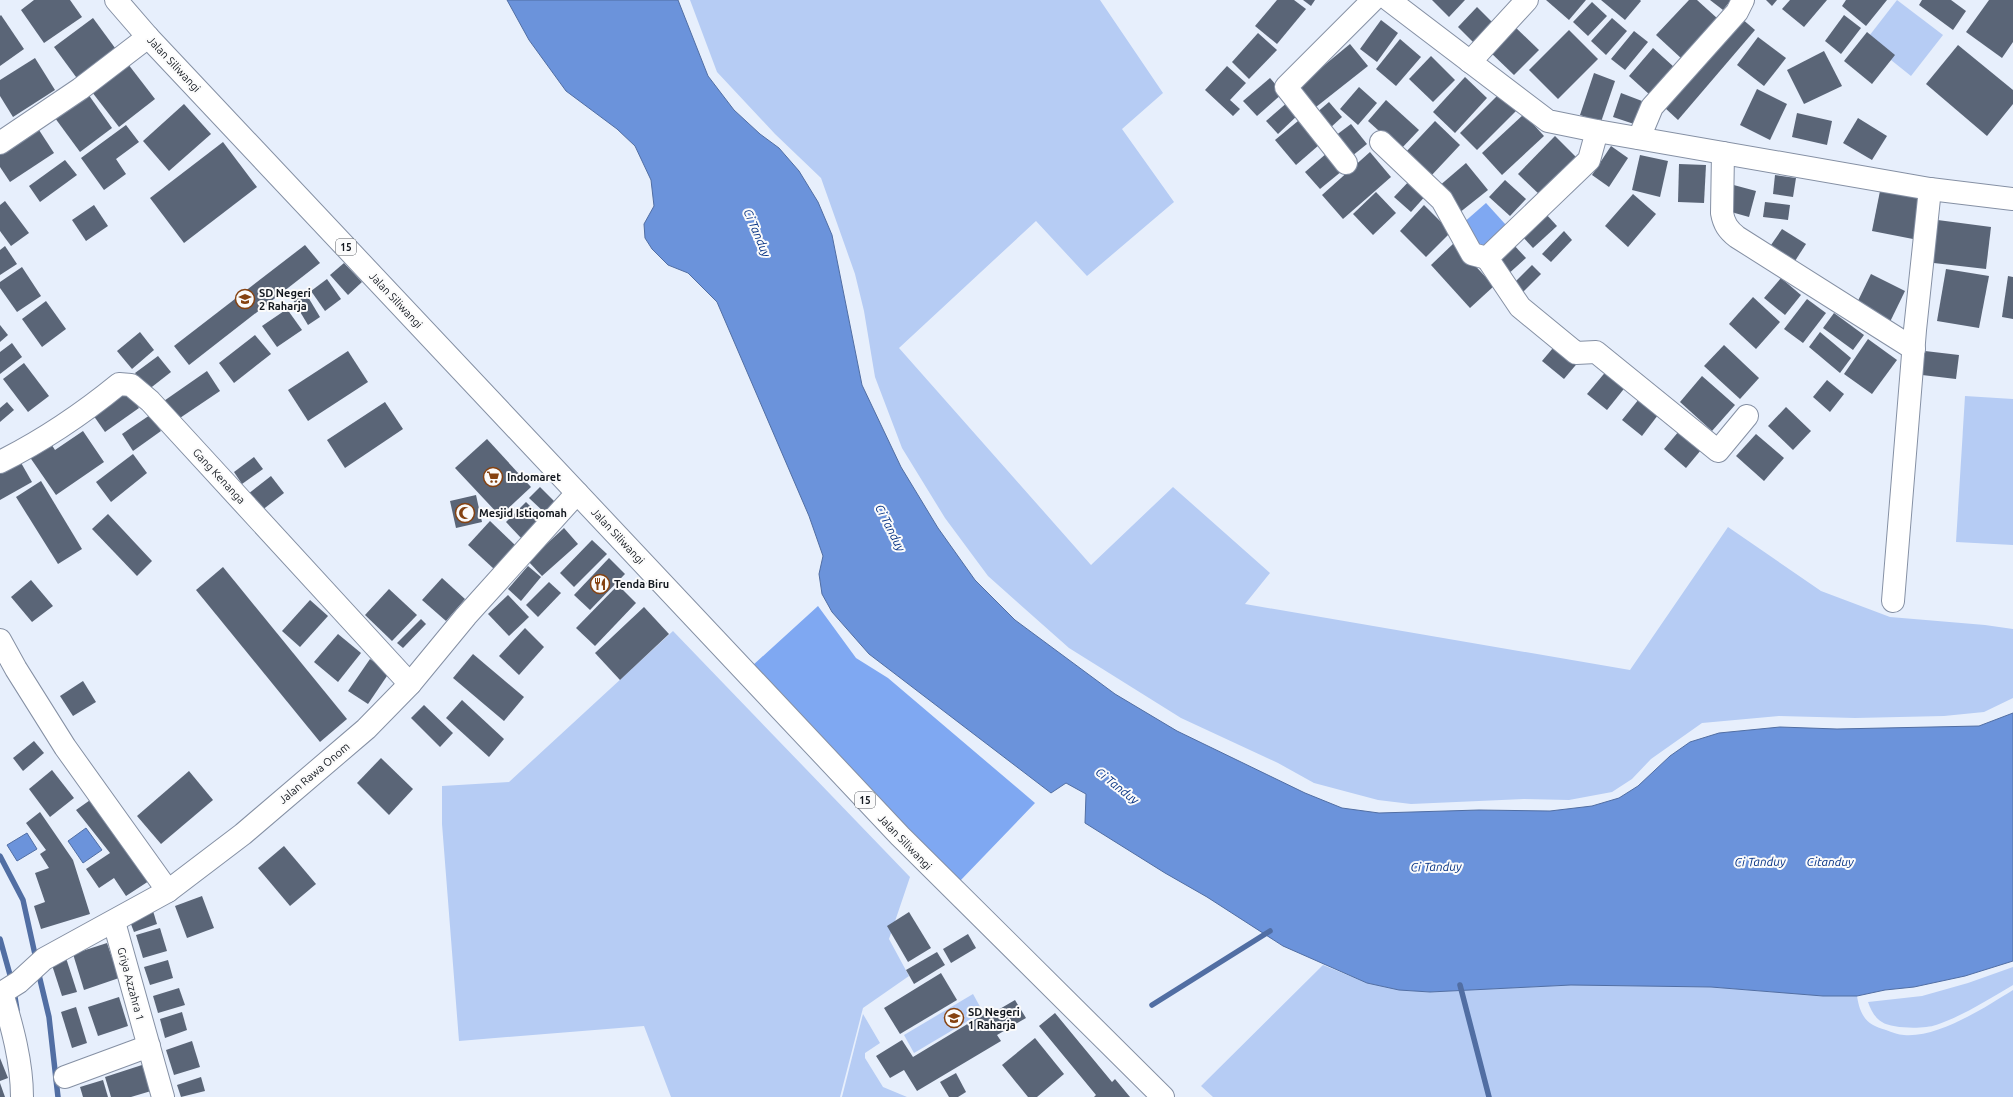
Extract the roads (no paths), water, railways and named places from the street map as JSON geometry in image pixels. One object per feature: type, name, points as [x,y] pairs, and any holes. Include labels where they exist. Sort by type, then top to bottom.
[{"type":"main road","name":"Jalan Siliwangi","points":[[116,0],[148,37],[932,870],[1162,1097]]},
{"type":"main road","points":[[1346,163],[1286,87],[1373,0]]},
{"type":"main road","points":[[1389,0],[1548,121],[1597,131],[1930,189],[2013,199]]},
{"type":"main road","points":[[1470,62],[1527,0]]},
{"type":"main road","points":[[1639,138],[1652,107],[1737,12],[1743,0]]},
{"type":"main road","points":[[0,143],[80,89],[148,37]]},
{"type":"main road","points":[[1488,258],[1589,160],[1597,131]]},
{"type":"main road","points":[[1381,142],[1442,200],[1472,254],[1488,258],[1520,307],[1576,353],[1596,352],[1718,451],[1747,416]]},
{"type":"main road","points":[[1723,153],[1722,213],[1724,222],[1729,230],[1737,237],[1914,349]]},
{"type":"main road","points":[[1893,602],[1914,349],[1930,189]]},
{"type":"main road","name":"Gang Kenanga","points":[[0,462],[26,449],[76,418],[119,384],[131,385],[150,401],[410,684]]},
{"type":"main road","name":"Jalan Rawa Onom","points":[[18,981],[114,922],[168,891],[243,834],[366,729],[410,684],[466,616],[577,493]]},
{"type":"main road","points":[[0,640],[16,669],[66,747],[168,891]]},
{"type":"main road","name":"Griya Azzahra 1","points":[[114,922],[162,1097]]},
{"type":"main road","points":[[18,981],[13,1028],[22,1085],[22,1097]]},
{"type":"main road","points":[[65,1077],[149,1046]]},
{"type":"water","name":"Citanduy","points":[[507,0],[678,0],[708,76],[734,110],[760,134],[779,148],[799,171],[818,202],[832,235],[862,385],[901,467],[938,528],[975,580],[1015,620],[1115,694],[1177,731],[1305,793],[1342,808],[1379,813],[1479,810],[1550,811],[1592,806],[1619,798],[1638,786],[1670,756],[1690,742],[1719,733],[1780,727],[1837,729],[1979,726],[2013,713],[2013,961],[1965,976],[1914,987],[1885,990],[1857,996],[1823,996],[1711,987],[1571,985],[1430,992],[1399,990],[1367,983],[1283,946],[1207,897],[1165,873],[1085,823],[1086,794],[1066,783],[1051,793],[869,654],[832,612],[822,594],[819,574],[823,556],[809,516],[717,302],[688,273],[668,265],[652,249],[645,238],[644,224],[654,206],[651,180],[635,146],[617,129],[566,91],[529,40]]},
{"type":"water","points":[[86,828],[102,850],[83,863],[68,841]]},
{"type":"water","points":[[27,833],[37,849],[17,861],[7,845]]},
{"type":"waterway","points":[[0,856],[23,900],[36,959]]},
{"type":"waterway","points":[[1152,1005],[1270,931]]},
{"type":"waterway","points":[[0,939],[12,982]]},
{"type":"waterway","points":[[38,971],[49,1017],[58,1097]]},
{"type":"waterway","points":[[1460,985],[1489,1097]]},
{"type":"waterway","points":[[14,991],[17,1010]]},
{"type":"place","name":"SD Negeri 2 Raharja","points":[[245,299]]},
{"type":"place","name":"Indomaret","points":[[493,477]]},
{"type":"place","name":"Mesjid Istiqomah","points":[[465,513]]},
{"type":"place","name":"Tenda Biru","points":[[600,584]]},
{"type":"place","name":"SD Negeri 1 Raharja","points":[[954,1018]]},
{"type":"water label","name":"Ci Tanduy","points":[[757,233]]},
{"type":"water label","name":"Ci Tanduy","points":[[890,528]]},
{"type":"water label","name":"Ci Tanduy","points":[[1117,786]]},
{"type":"water label","name":"Ci Tanduy","points":[[1760,862]]},
{"type":"water label","name":"Ci Tanduy","points":[[1436,867]]}]
